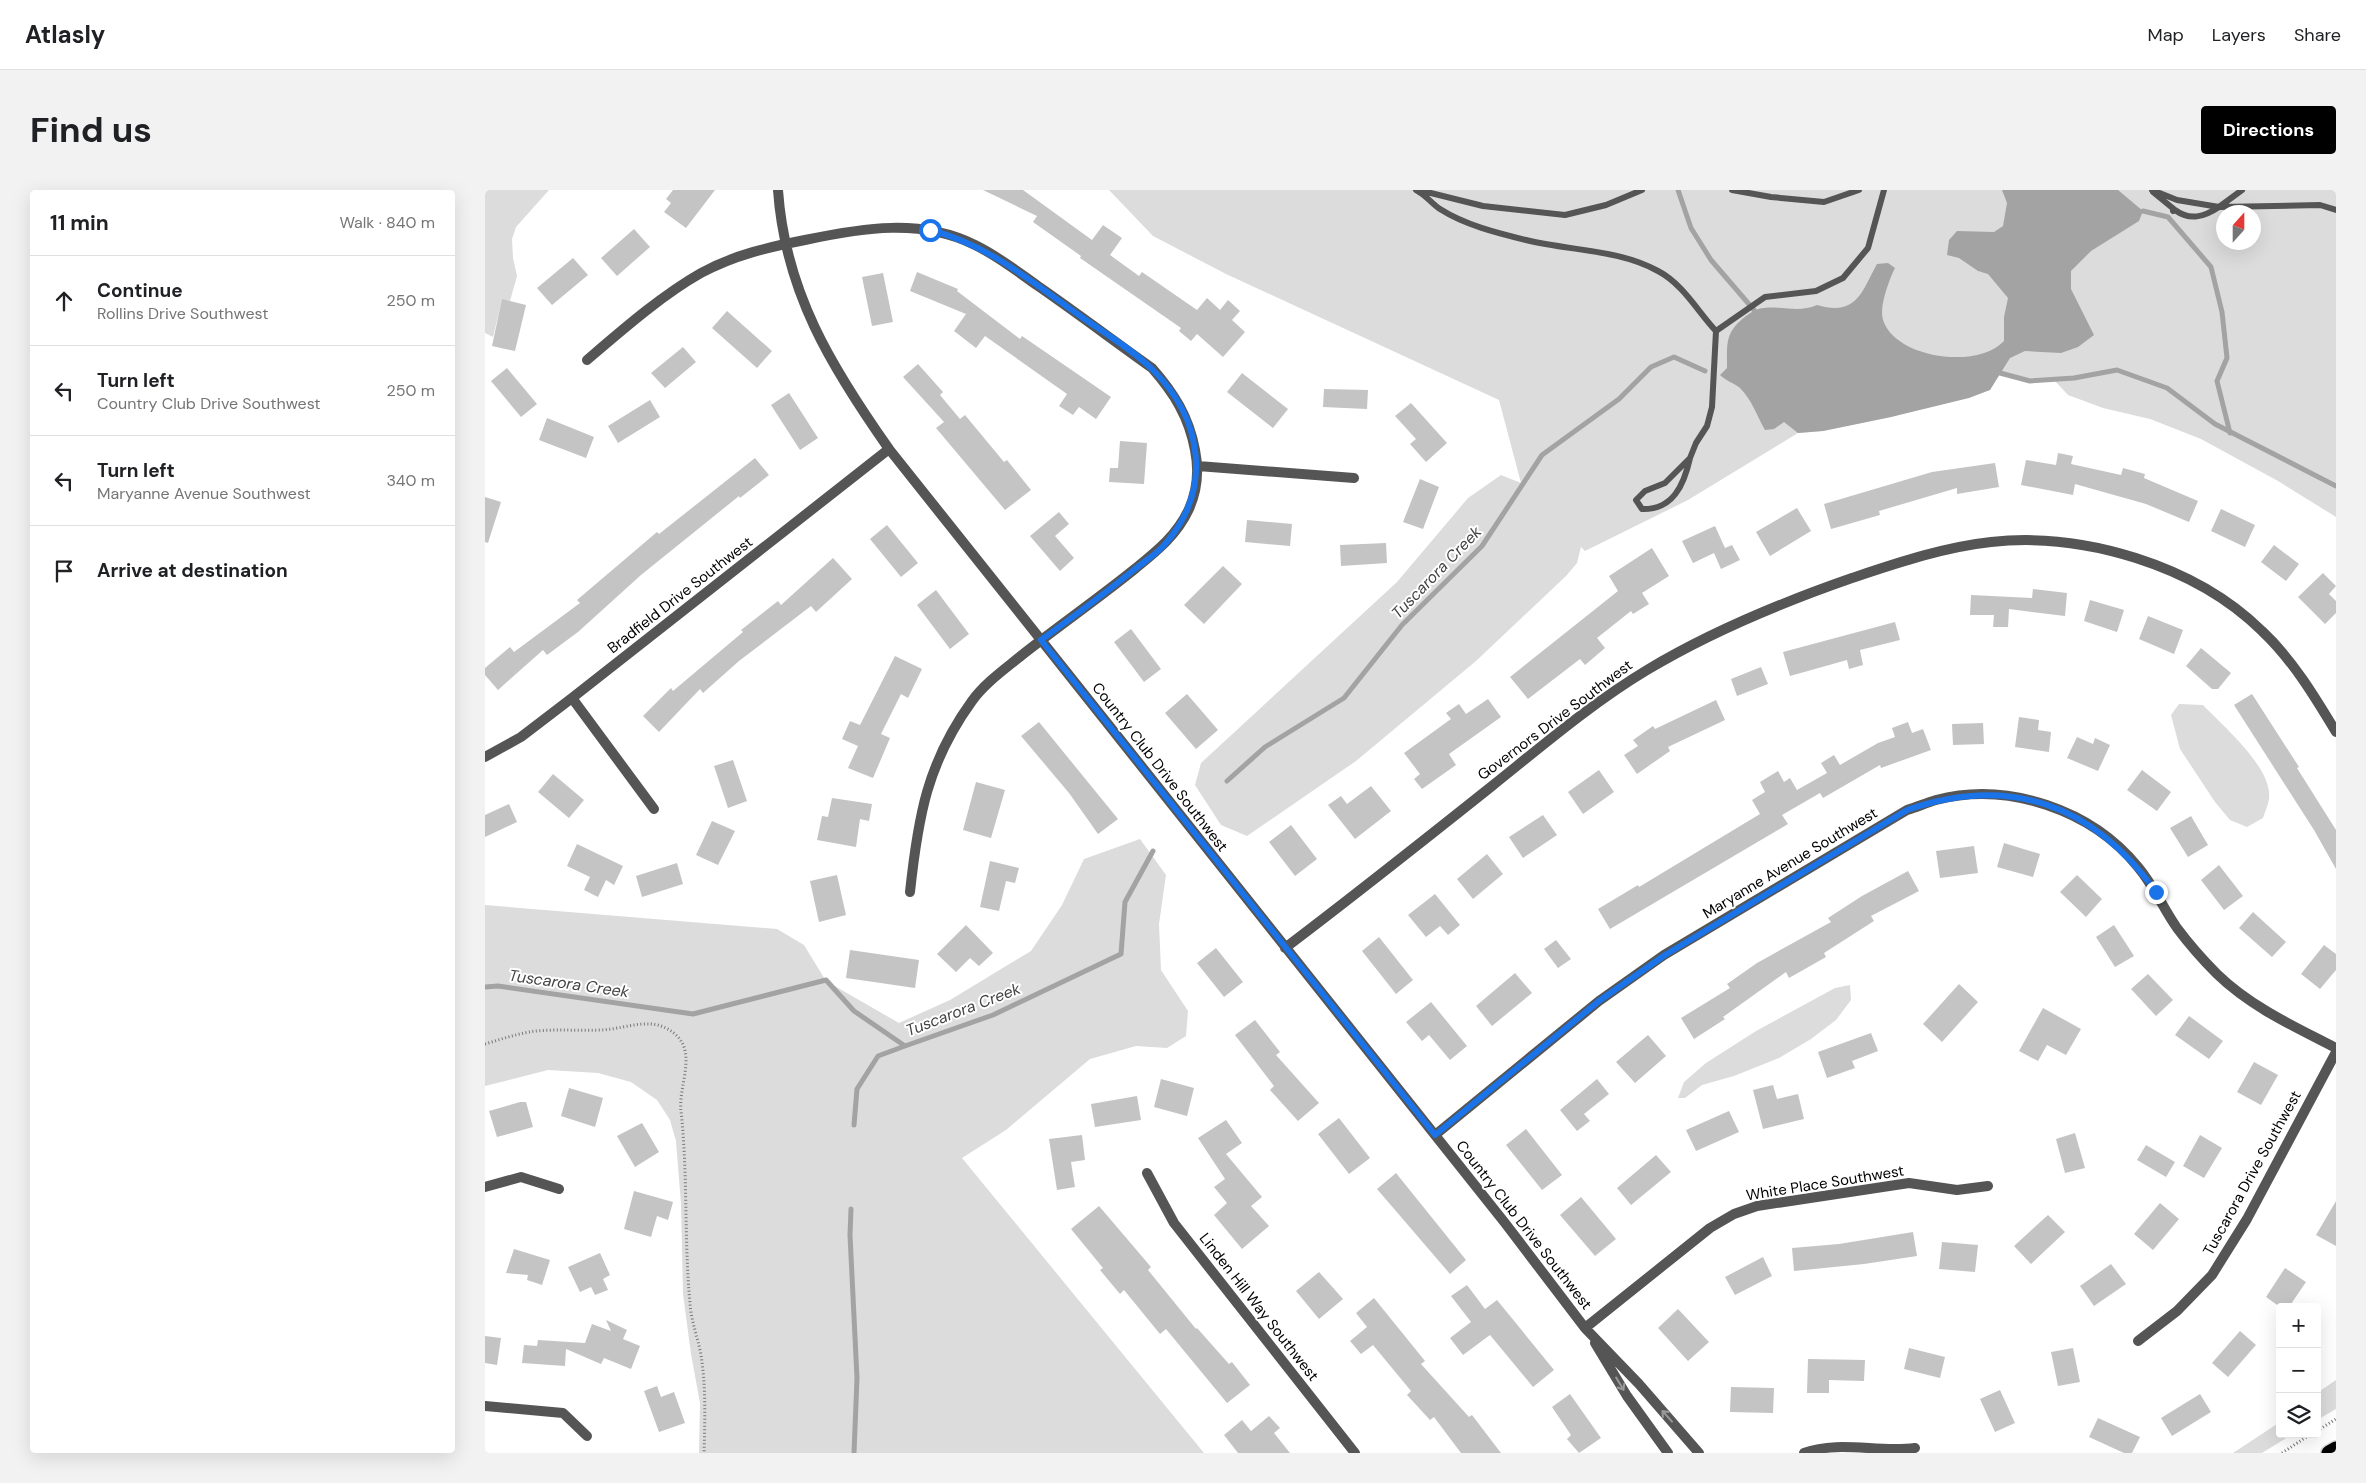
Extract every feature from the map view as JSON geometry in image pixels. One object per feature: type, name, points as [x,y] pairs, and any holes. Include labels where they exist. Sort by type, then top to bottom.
[{"type":"highway","points":[[2329,1453],[2336,1449]]},
{"type":"street","name":"Country Club Drive Southwest","points":[[778,190],[784,244],[800,294],[833,367],[889,450],[1435,1135],[1585,1328],[1639,1384],[1699,1453]]},
{"type":"street","points":[[587,360],[637,318],[701,273],[747,253],[784,244],[881,227],[930,230],[954,236],[976,245],[1063,303],[1152,368],[1170,388],[1182,408],[1192,433],[1198,466],[1195,488],[1189,509],[1165,544],[1003,670],[973,699],[952,731],[935,765],[917,827],[910,892]]},
{"type":"street","name":"Bradfield Drive Southwest","points":[[485,757],[521,737],[573,698],[889,450]]},
{"type":"street","points":[[1198,466],[1354,478]]},
{"type":"street","name":"Governors Drive Southwest","points":[[1285,948],[1567,726],[1645,671],[1717,631],[1794,598],[1885,567],[1959,547],[2020,540],[2066,542],[2112,551],[2155,564],[2194,582],[2262,630],[2290,663],[2336,732]]},
{"type":"street","points":[[573,698],[654,809]]},
{"type":"street","name":"Maryanne Avenue Southwest","points":[[1435,1135],[1599,1001],[1665,955],[1907,810],[1937,800],[1968,796],[2027,799],[2055,807],[2083,821],[2111,840],[2138,866],[2177,927],[2219,975],[2251,1002],[2336,1048]]},
{"type":"street","name":"Tuscarora Drive Southwest","points":[[2138,1341],[2177,1311],[2212,1275],[2247,1219],[2336,1052]]},
{"type":"street","name":"Linden Hill Way Southwest","points":[[1147,1173],[1174,1223],[1355,1453]]},
{"type":"street","points":[[485,1187],[521,1177],[559,1189]]},
{"type":"street","name":"White Place Southwest","points":[[1585,1328],[1710,1228],[1734,1214],[1757,1206],[1909,1183],[1957,1190],[1988,1186]]},
{"type":"street","name":"Country Club Drive Southwest","points":[[1585,1328],[1627,1396],[1668,1453]]},
{"type":"street","points":[[485,1406],[563,1413],[587,1436]]},
{"type":"street","points":[[1804,1453],[1830,1447],[1884,1450],[1915,1448]]},
{"type":"lane","points":[[1417,190],[1483,206],[1565,215],[1605,205],[1642,190]]},
{"type":"lane","points":[[1417,190],[1427,196],[1438,208],[1465,222],[1525,240],[1635,260],[1660,272],[1680,288],[1716,331],[1712,407],[1707,426],[1690,458],[1686,476],[1672,500],[1652,509],[1642,508],[1638,505],[1636,500],[1639,495],[1665,483],[1690,458]]},
{"type":"lane","points":[[1732,190],[1771,197],[1824,202],[1859,190]]},
{"type":"lane","points":[[1716,331],[1765,296],[1816,291],[1843,278],[1868,248],[1884,190]]},
{"type":"lane","points":[[2151,190],[2177,200],[2216,206]]},
{"type":"lane","points":[[2151,190],[2173,211],[2183,216],[2194,217],[2210,213],[2216,209]]},
{"type":"lane","points":[[2222,205],[2242,190]]},
{"type":"lane","points":[[2261,206],[2320,205],[2336,210]]},
{"type":"path","points":[[485,1044],[534,1031],[603,1030],[641,1023],[660,1025],[668,1029],[678,1036],[684,1046],[687,1058],[680,1107],[684,1142],[690,1306],[701,1355],[705,1403],[704,1453]]},
{"type":"path","points":[[2321,1427],[2336,1418]]},
{"type":"path","points":[[2282,1453],[2305,1438]]},
{"type":"shaded area","points":[[485,190],[549,190],[516,227],[512,239],[513,258],[517,276],[510,301],[502,300],[493,337],[485,333]]},
{"type":"shaded area","points":[[1109,190],[2336,190],[2336,517],[2278,481],[2201,439],[2150,419],[2103,408],[2068,395],[2054,380],[2030,381],[2000,373],[1990,390],[1891,417],[1823,431],[1798,433],[1688,500],[1585,551],[1581,547],[1577,563],[1566,576],[1476,661],[1356,761],[1247,836],[1221,825],[1195,785],[1201,763],[1397,582],[1468,498],[1501,475],[1521,483],[1499,400],[1226,274],[1153,236]]},
{"type":"shaded area","points":[[2002,190],[2118,190],[2143,211],[2139,221],[2091,251],[2071,271],[2071,289],[2094,335],[2078,347],[2061,353],[2025,351],[2010,358],[1990,390],[1969,398],[1823,431],[1798,433],[1784,422],[1774,429],[1765,430],[1751,403],[1740,388],[1720,375],[1727,368],[1727,345],[1734,327],[1746,316],[1761,308],[1804,309],[1817,305],[1830,308],[1850,304],[1862,292],[1877,264],[1888,263],[1895,268],[1885,294],[1882,315],[1891,333],[1903,343],[1919,351],[1938,356],[1957,357],[1975,355],[1992,350],[2004,341],[2004,317],[2008,298],[1988,274],[1978,271],[1959,258],[1947,255],[1949,240],[1957,231],[1994,232],[2003,226],[2007,203]]},
{"type":"shaded area","points":[[2179,704],[2203,705],[2234,736],[2255,761],[2268,787],[2269,799],[2263,818],[2247,827],[2230,820],[2215,802],[2180,749],[2171,715]]},
{"type":"shaded area","points":[[1140,839],[1166,875],[1159,924],[1161,970],[1188,1011],[1186,1036],[1167,1048],[1136,1046],[1090,1059],[1006,1130],[962,1158],[1204,1453],[699,1453],[700,1403],[683,1294],[681,1204],[676,1141],[670,1120],[657,1100],[631,1082],[598,1073],[548,1070],[485,1086],[485,905],[777,929],[804,945],[826,981],[899,1023],[950,1000],[1031,951],[1062,905],[1084,859]]},
{"type":"shaded area","points":[[1850,985],[1851,1000],[1836,1020],[1811,1039],[1779,1058],[1734,1076],[1702,1085],[1685,1098],[1678,1098],[1684,1082],[1706,1063],[1756,1031],[1835,988]]},
{"type":"shaded area","points":[[2336,1380],[2336,1409],[2321,1418],[2321,1393],[2321,1390]]},
{"type":"shaded area","points":[[2276,1425],[2276,1438],[2286,1438],[2262,1453],[2233,1453]]},
{"type":"building","points":[[673,190],[715,190],[686,228],[664,212],[671,203],[666,199]]},
{"type":"building","points":[[983,190],[1023,190],[1092,240],[1103,225],[1122,238],[1110,255],[1139,276],[1142,272],[1197,310],[1207,298],[1220,310],[1228,300],[1240,311],[1232,320],[1245,332],[1223,357],[1197,334],[1191,341],[1179,331],[1181,328],[1080,258],[1081,256],[1033,222],[1037,216]]},
{"type":"building","points":[[634,229],[650,247],[617,276],[601,258]]},
{"type":"building","points":[[573,258],[588,275],[552,305],[537,288]]},
{"type":"building","points":[[917,272],[958,289],[957,291],[1020,339],[1022,336],[1111,397],[1096,419],[1079,407],[1073,415],[1059,406],[1067,394],[985,336],[976,348],[954,331],[966,314],[910,291]]},
{"type":"building","points":[[883,273],[893,322],[872,326],[862,277]]},
{"type":"building","points":[[502,299],[526,305],[515,351],[492,346]]},
{"type":"building","points":[[727,311],[772,351],[757,368],[712,328]]},
{"type":"building","points":[[683,347],[696,362],[665,388],[651,373]]},
{"type":"building","points":[[918,364],[943,392],[940,395],[960,419],[965,415],[1004,462],[1007,460],[1031,490],[1005,510],[936,428],[944,422],[903,377]]},
{"type":"building","points":[[507,368],[537,404],[521,417],[491,381]]},
{"type":"building","points":[[1242,373],[1288,409],[1273,428],[1227,392]]},
{"type":"building","points":[[1324,389],[1368,390],[1367,409],[1323,407]]},
{"type":"building","points":[[789,393],[818,438],[800,450],[771,405]]},
{"type":"building","points":[[650,400],[660,417],[618,443],[608,426]]},
{"type":"building","points":[[1411,403],[1447,443],[1426,462],[1410,444],[1416,439],[1395,416]]},
{"type":"building","points":[[547,418],[594,437],[586,458],[539,440]]},
{"type":"building","points":[[1120,441],[1147,443],[1144,484],[1109,482],[1110,468],[1118,468]]},
{"type":"building","points":[[2058,453],[2073,456],[2071,464],[2121,475],[2123,468],[2145,474],[2144,478],[2198,501],[2189,522],[2146,504],[2075,484],[2073,495],[2021,485],[2026,460],[2056,465]]},
{"type":"building","points":[[755,458],[769,475],[740,498],[739,496],[641,575],[578,632],[547,655],[543,650],[498,690],[485,675],[485,668],[510,647],[514,652],[580,603],[577,600],[657,532],[659,534]]},
{"type":"building","points":[[1995,463],[1999,487],[1957,494],[1957,488],[1879,511],[1880,515],[1831,529],[1824,504],[1932,472]]},
{"type":"building","points":[[1420,479],[1439,487],[1423,529],[1403,522]]},
{"type":"building","points":[[485,497],[501,502],[488,543],[485,542]]},
{"type":"building","points":[[1797,508],[1811,531],[1770,556],[1756,532]]},
{"type":"building","points":[[2221,509],[2255,525],[2245,547],[2211,531]]},
{"type":"building","points":[[1059,512],[1069,524],[1055,536],[1074,558],[1060,571],[1030,536]]},
{"type":"building","points":[[1247,520],[1292,524],[1290,546],[1245,542]]},
{"type":"building","points":[[887,525],[918,563],[901,577],[870,539]]},
{"type":"building","points":[[1715,526],[1725,548],[1732,545],[1740,560],[1721,569],[1714,553],[1693,563],[1682,541]]},
{"type":"building","points":[[1386,543],[1387,563],[1341,566],[1340,545]]},
{"type":"building","points":[[2274,545],[2299,564],[2286,581],[2261,562]]},
{"type":"building","points":[[1652,548],[1669,576],[1642,593],[1649,604],[1633,614],[1631,611],[1597,638],[1605,648],[1585,665],[1580,659],[1528,699],[1510,677],[1618,591],[1609,576]]},
{"type":"building","points":[[833,558],[852,579],[816,612],[811,606],[739,661],[703,693],[700,689],[659,732],[643,716],[671,688],[673,691],[743,632],[741,630],[778,601],[781,605]]},
{"type":"building","points":[[1223,566],[1242,584],[1204,624],[1184,605]]},
{"type":"building","points":[[2323,573],[2336,586],[2329,594],[2336,601],[2336,613],[2325,624],[2298,597]]},
{"type":"building","points":[[2033,589],[2067,593],[2065,616],[2009,609],[2008,627],[1993,627],[1994,615],[1970,615],[1971,595],[2032,598]]},
{"type":"building","points":[[936,590],[969,634],[950,649],[917,605]]},
{"type":"building","points":[[2090,600],[2124,610],[2117,632],[2084,621]]},
{"type":"building","points":[[2148,616],[2183,630],[2174,654],[2139,639]]},
{"type":"building","points":[[1895,622],[1900,640],[1860,650],[1863,665],[1849,669],[1847,660],[1790,676],[1783,652]]},
{"type":"building","points":[[1131,629],[1161,669],[1144,682],[1114,642]]},
{"type":"building","points":[[2201,648],[2231,673],[2218,689],[2212,689],[2186,666]]},
{"type":"building","points":[[895,656],[922,669],[908,698],[901,694],[881,734],[890,738],[873,778],[848,768],[858,746],[842,739],[850,721],[860,725]]},
{"type":"building","points":[[1761,667],[1768,684],[1737,696],[1731,679]]},
{"type":"building","points":[[1187,694],[1218,730],[1196,749],[1165,713]]},
{"type":"building","points":[[2252,694],[2299,767],[2297,768],[2336,830],[2336,869],[2314,830],[2234,705]]},
{"type":"building","points":[[1488,699],[1501,717],[1449,754],[1456,765],[1422,789],[1414,779],[1420,774],[1404,753],[1451,719],[1446,713],[1459,704],[1466,714]]},
{"type":"building","points":[[1716,700],[1725,720],[1668,747],[1670,751],[1637,774],[1624,755],[1638,746],[1633,740],[1653,726],[1655,729]]},
{"type":"building","points":[[2019,717],[2039,720],[2038,730],[2051,732],[2049,752],[2015,747]]},
{"type":"building","points":[[1039,722],[1118,819],[1098,834],[1069,793],[1021,736]]},
{"type":"building","points":[[1908,722],[1912,733],[1923,729],[1931,750],[1881,768],[1880,765],[1823,798],[1820,793],[1782,815],[1788,824],[1610,929],[1598,909],[1638,885],[1639,887],[1760,814],[1752,800],[1765,792],[1760,782],[1778,771],[1784,782],[1790,778],[1797,790],[1827,773],[1821,763],[1834,755],[1840,765],[1878,743],[1895,737],[1892,728]]},
{"type":"building","points":[[1983,723],[1984,744],[1953,745],[1952,724]]},
{"type":"building","points":[[2077,737],[2093,744],[2095,738],[2110,745],[2098,771],[2067,758]]},
{"type":"building","points":[[733,760],[747,801],[728,808],[714,766]]},
{"type":"building","points":[[1599,770],[1614,792],[1583,814],[1568,792]]},
{"type":"building","points":[[2142,770],[2171,792],[2157,811],[2127,790]]},
{"type":"building","points":[[553,774],[584,800],[569,818],[538,792]]},
{"type":"building","points":[[976,782],[1005,790],[991,838],[963,830]]},
{"type":"building","points":[[1371,786],[1391,811],[1355,839],[1328,805],[1341,796],[1347,804]]},
{"type":"building","points":[[832,798],[872,804],[869,821],[860,819],[856,847],[817,840],[822,816],[828,817]]},
{"type":"building","points":[[509,804],[517,822],[485,837],[485,815]]},
{"type":"building","points":[[1543,815],[1557,835],[1523,858],[1509,837]]},
{"type":"building","points":[[2191,816],[2208,845],[2188,857],[2170,828]]},
{"type":"building","points":[[712,821],[735,831],[718,865],[696,855]]},
{"type":"building","points":[[1291,825],[1317,859],[1295,876],[1269,842]]},
{"type":"building","points":[[2004,843],[2040,854],[2033,877],[1997,867]]},
{"type":"building","points":[[577,844],[623,866],[614,885],[606,880],[598,897],[584,890],[590,877],[567,866]]},
{"type":"building","points":[[1974,846],[1978,873],[1940,878],[1936,851]]},
{"type":"building","points":[[1487,854],[1503,874],[1473,899],[1457,879]]},
{"type":"building","points":[[990,861],[1019,868],[1015,883],[1006,881],[999,911],[980,907]]},
{"type":"building","points":[[677,863],[683,884],[642,897],[636,876]]},
{"type":"building","points":[[2219,865],[2243,896],[2224,910],[2201,880]]},
{"type":"building","points":[[1908,871],[1919,891],[1871,916],[1874,921],[1824,953],[1826,957],[1789,978],[1786,972],[1723,1017],[1725,1019],[1694,1039],[1681,1018],[1730,988],[1727,984],[1757,963],[1831,922],[1828,918],[1862,896]]},
{"type":"building","points":[[837,875],[846,915],[819,922],[810,881]]},
{"type":"building","points":[[2077,875],[2102,899],[2086,917],[2060,892]]},
{"type":"building","points":[[1435,894],[1460,925],[1448,935],[1440,926],[1426,937],[1408,915]]},
{"type":"building","points":[[2253,912],[2286,942],[2272,957],[2239,928]]},
{"type":"building","points":[[966,925],[993,953],[979,966],[970,958],[956,972],[937,954]]},
{"type":"building","points":[[2114,925],[2134,956],[2115,967],[2096,937]]},
{"type":"building","points":[[1379,937],[1413,980],[1396,994],[1362,951]]},
{"type":"building","points":[[1556,940],[1571,959],[1558,968],[1544,949]]},
{"type":"building","points":[[2324,945],[2336,954],[2336,970],[2320,989],[2301,974]]},
{"type":"building","points":[[1216,948],[1243,982],[1224,997],[1197,963]]},
{"type":"building","points":[[850,950],[919,960],[915,988],[846,978]]},
{"type":"building","points":[[1515,973],[1532,993],[1492,1026],[1476,1006]]},
{"type":"building","points":[[2148,974],[2173,1000],[2156,1016],[2131,989]]},
{"type":"building","points":[[1959,984],[1978,1002],[1942,1042],[1923,1024]]},
{"type":"building","points":[[1431,1002],[1467,1046],[1450,1060],[1429,1035],[1422,1041],[1406,1022]]},
{"type":"building","points":[[2043,1008],[2081,1029],[2066,1055],[2047,1045],[2038,1061],[2019,1051]]},
{"type":"building","points":[[2189,1016],[2223,1041],[2209,1059],[2175,1035]]},
{"type":"building","points":[[1255,1020],[1280,1052],[1276,1055],[1319,1103],[1298,1121],[1270,1090],[1274,1086],[1235,1035]]},
{"type":"building","points":[[1871,1033],[1878,1051],[1852,1061],[1855,1068],[1827,1078],[1818,1052]]},
{"type":"building","points":[[1648,1035],[1666,1056],[1635,1083],[1616,1062]]},
{"type":"building","points":[[2254,1062],[2278,1075],[2261,1105],[2237,1092]]},
{"type":"building","points":[[1161,1079],[1194,1088],[1187,1116],[1154,1107]]},
{"type":"building","points":[[1597,1079],[1609,1094],[1584,1114],[1590,1121],[1577,1131],[1560,1110]]},
{"type":"building","points":[[1773,1085],[1777,1099],[1798,1094],[1804,1119],[1763,1129],[1753,1090]]},
{"type":"building","points":[[569,1088],[603,1098],[595,1127],[561,1116]]},
{"type":"building","points":[[1137,1096],[1141,1120],[1095,1127],[1091,1104]]},
{"type":"building","points":[[526,1102],[533,1127],[497,1137],[489,1111]]},
{"type":"building","points":[[1729,1111],[1739,1132],[1696,1151],[1686,1130]]},
{"type":"building","points":[[1339,1118],[1370,1158],[1349,1174],[1318,1134]]},
{"type":"building","points":[[1226,1120],[1242,1143],[1226,1154],[1262,1197],[1251,1206],[1269,1226],[1242,1249],[1214,1215],[1227,1203],[1214,1187],[1225,1179],[1198,1138]]},
{"type":"building","points":[[642,1123],[659,1152],[635,1167],[617,1136]]},
{"type":"building","points":[[1526,1129],[1562,1175],[1542,1190],[1506,1145]]},
{"type":"building","points":[[2075,1133],[2085,1168],[2065,1173],[2056,1139]]},
{"type":"building","points":[[1082,1135],[1085,1160],[1071,1162],[1075,1187],[1057,1190],[1049,1139]]},
{"type":"building","points":[[2200,1135],[2222,1148],[2204,1178],[2183,1166]]},
{"type":"building","points":[[2146,1145],[2175,1162],[2166,1177],[2137,1160]]},
{"type":"building","points":[[1656,1155],[1671,1172],[1631,1205],[1617,1188]]},
{"type":"building","points":[[1396,1173],[1466,1260],[1450,1274],[1377,1189]]},
{"type":"building","points":[[634,1191],[673,1202],[668,1220],[657,1216],[651,1237],[624,1229]]},
{"type":"building","points":[[1581,1197],[1616,1239],[1595,1256],[1560,1215]]},
{"type":"building","points":[[2336,1201],[2336,1246],[2316,1235]]},
{"type":"building","points":[[2160,1203],[2179,1219],[2153,1250],[2134,1234]]},
{"type":"building","points":[[1099,1206],[1151,1267],[1148,1270],[1196,1329],[1229,1364],[1232,1362],[1250,1385],[1227,1403],[1166,1329],[1160,1334],[1124,1290],[1120,1294],[1100,1270],[1103,1268],[1071,1229]]},
{"type":"building","points":[[2048,1215],[2065,1232],[2031,1264],[2014,1246]]},
{"type":"building","points":[[1913,1232],[1917,1256],[1864,1264],[1794,1271],[1792,1248],[1839,1244]]},
{"type":"building","points":[[1942,1242],[1978,1245],[1975,1272],[1939,1269]]},
{"type":"building","points":[[514,1249],[550,1260],[542,1285],[527,1280],[528,1275],[506,1273]]},
{"type":"building","points":[[600,1253],[610,1275],[603,1279],[608,1290],[595,1295],[591,1287],[580,1292],[568,1267]]},
{"type":"building","points":[[1763,1257],[1772,1276],[1735,1295],[1725,1277]]},
{"type":"building","points":[[2111,1264],[2126,1284],[2094,1306],[2080,1286]]},
{"type":"building","points":[[2285,1268],[2306,1282],[2292,1303],[2276,1304],[2266,1297]]},
{"type":"building","points":[[1319,1272],[1343,1299],[1319,1319],[1296,1291]]},
{"type":"building","points":[[1467,1285],[1485,1309],[1497,1300],[1554,1370],[1533,1387],[1490,1335],[1463,1355],[1450,1338],[1471,1322],[1451,1296]]},
{"type":"building","points":[[1374,1298],[1425,1361],[1421,1364],[1469,1417],[1472,1415],[1501,1453],[1461,1453],[1434,1417],[1430,1420],[1407,1395],[1411,1391],[1373,1345],[1361,1354],[1350,1341],[1367,1327],[1356,1313]]},
{"type":"building","points":[[1678,1309],[1709,1342],[1688,1361],[1658,1328]]},
{"type":"building","points":[[606,1320],[627,1330],[623,1339],[640,1346],[631,1369],[604,1358],[601,1364],[566,1349],[565,1366],[522,1363],[524,1345],[537,1346],[538,1340],[585,1343],[592,1324],[611,1331]]},
{"type":"building","points":[[2240,1331],[2256,1345],[2228,1377],[2212,1363]]},
{"type":"building","points":[[485,1336],[501,1338],[497,1365],[485,1363]]},
{"type":"building","points":[[1909,1348],[1945,1357],[1940,1378],[1904,1369]]},
{"type":"building","points":[[2073,1348],[2080,1382],[2058,1386],[2051,1352]]},
{"type":"building","points":[[1808,1359],[1865,1360],[1864,1381],[1829,1380],[1829,1393],[1807,1393]]},
{"type":"building","points":[[657,1386],[661,1397],[674,1392],[685,1423],[659,1432],[644,1391]]},
{"type":"building","points":[[1731,1387],[1774,1388],[1773,1413],[1730,1412]]},
{"type":"building","points":[[2000,1390],[2015,1423],[1995,1432],[1980,1399]]},
{"type":"building","points":[[1570,1394],[1601,1438],[1579,1453],[1567,1439],[1571,1435],[1552,1407]]},
{"type":"building","points":[[2200,1394],[2211,1412],[2172,1436],[2161,1418]]},
{"type":"building","points":[[1269,1416],[1280,1428],[1274,1433],[1290,1453],[1238,1453],[1224,1435],[1242,1420],[1251,1431]]},
{"type":"building","points":[[2098,1418],[2140,1437],[2132,1453],[2124,1453],[2089,1437]]},
{"type":"waterway","points":[[1678,190],[1691,228],[1711,260],[1754,310]]},
{"type":"waterway","points":[[2143,211],[2168,217],[2211,267],[2222,312],[2227,358],[2217,381],[2230,433]]},
{"type":"waterway","name":"Tuscarora Creek","points":[[1227,781],[1265,747],[1344,698],[1402,625],[1482,546],[1542,455],[1619,399],[1651,367],[1674,357],[1705,371]]},
{"type":"waterway","name":"Tuscarora Creek","points":[[2000,373],[2030,381],[2074,378],[2117,370],[2167,388],[2215,424],[2336,486]]},
{"type":"waterway","name":"Tuscarora Creek","points":[[485,987],[498,986],[693,1014],[826,980],[854,1011],[905,1046],[993,1015],[1121,954],[1125,902],[1153,851]]},
{"type":"waterway","points":[[854,1125],[857,1089],[878,1056],[905,1046]]},
{"type":"waterway","points":[[851,1209],[850,1235],[857,1378],[854,1453]]},
{"type":"route","points":[[930,230],[954,236],[976,245],[1092,324],[1152,368],[1170,388],[1182,408],[1192,433],[1198,466],[1195,488],[1189,509],[1178,528],[1165,544],[1127,576],[1041,640],[1353,1035],[1435,1135],[1495,1084],[1599,1001],[1665,955],[1907,810],[1937,800],[1968,796],[2027,799],[2055,807],[2083,821],[2111,840],[2138,866],[2156,892]]}]
